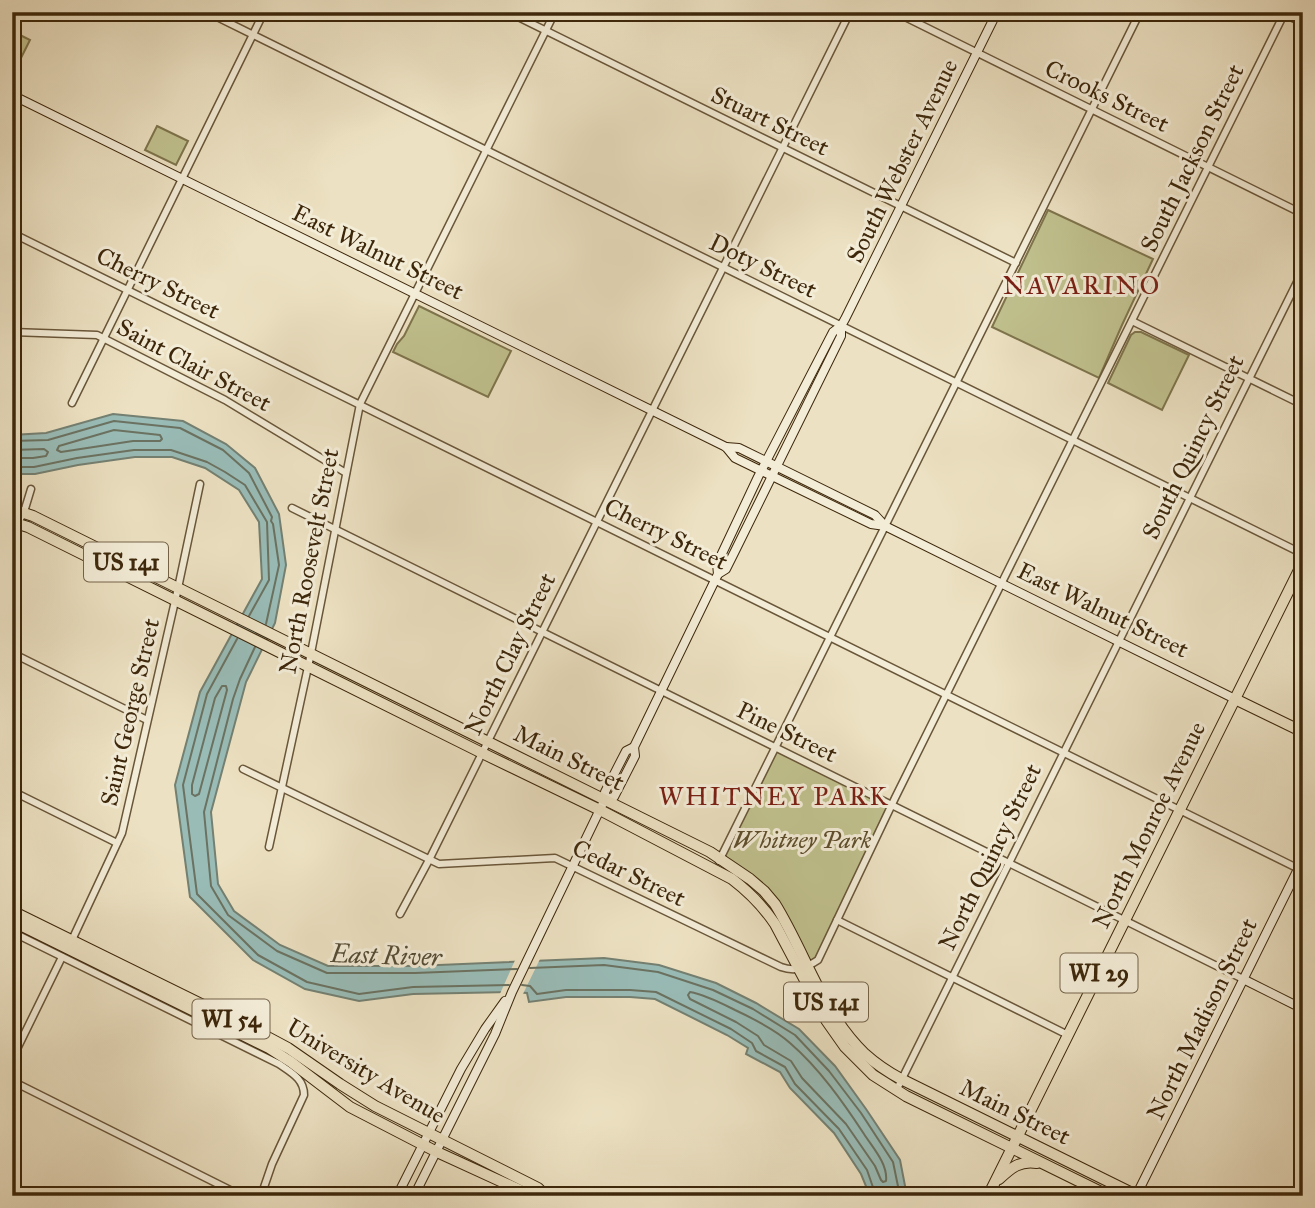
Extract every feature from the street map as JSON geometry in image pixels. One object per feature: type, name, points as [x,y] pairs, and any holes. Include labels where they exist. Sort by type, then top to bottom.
[{"type":"main road","name":"South Webster Avenue","points":[[716,577],[726,569],[777,467],[841,336],[841,326],[997,12]]},
{"type":"main road","name":"East Walnut Street","points":[[12,95],[726,447],[739,448],[767,461],[875,515],[885,526]]},
{"type":"main road","name":"South Webster Avenue","points":[[716,577],[717,564],[762,471],[833,332],[841,326]]},
{"type":"main road","name":"East Walnut Street","points":[[726,447],[735,458],[871,524],[885,526],[1303,732]]},
{"type":"main road","name":"Main Street","points":[[12,509],[24,512],[311,653],[720,858],[750,879],[775,904],[826,1020],[845,1047],[873,1075],[896,1091],[1109,1196]]},
{"type":"main road","name":"Main Street","points":[[14,526],[39,532],[715,869],[741,886],[768,913],[842,1027],[874,1062],[901,1079],[1137,1195]]},
{"type":"main road","name":"North Monroe Avenue","points":[[988,1196],[1303,562]]},
{"type":"main road","points":[[414,1196],[495,1034],[510,996],[605,799],[614,797],[635,755],[634,747],[716,577]]},
{"type":"main road","name":"North Madison Street","points":[[1137,1195],[1300,870],[1303,859]]},
{"type":"main road","name":"University Avenue","points":[[12,911],[272,1039],[358,1096],[538,1188],[546,1196]]},
{"type":"main road","name":"University Avenue","points":[[12,921],[269,1048],[350,1107],[437,1152],[533,1196]]},
{"type":"main road","name":"Pine Street","points":[[1243,979],[1303,1009]]},
{"type":"main road","points":[[397,1196],[461,1069],[494,1016],[510,996]]},
{"type":"main road","points":[[995,1181],[1022,1162],[1047,1166]]},
{"type":"street","name":"Doty Street","points":[[207,12],[1303,554]]},
{"type":"street","points":[[72,403],[264,12]]},
{"type":"street","name":"Stuart Street","points":[[508,12],[1016,263]]},
{"type":"street","name":"North Roosevelt Street","points":[[269,846],[311,653],[360,404],[555,12]]},
{"type":"street","name":"North Clay Street","points":[[400,914],[850,12]]},
{"type":"street","name":"Crooks Street","points":[[895,12],[1303,214]]},
{"type":"street","points":[[715,869],[1140,12]]},
{"type":"street","points":[[1284,13],[1303,23]]},
{"type":"street","name":"South Jackson Street","points":[[802,968],[818,960],[891,805],[1284,13]]},
{"type":"street","name":"Cherry Street","points":[[12,233],[597,522],[716,577],[830,637],[1300,870]]},
{"type":"street","name":"South Quincy Street","points":[[1118,641],[1303,270]]},
{"type":"street","points":[[1132,321],[1303,405]]},
{"type":"street","name":"Saint Clair Street","points":[[12,332],[97,335],[225,400],[346,473]]},
{"type":"street","name":"Saint George Street","points":[[72,940],[122,833],[200,484]]},
{"type":"street","points":[[14,526],[24,512],[31,489]]},
{"type":"street","name":"Pine Street","points":[[292,508],[1243,979]]},
{"type":"street","name":"North Quincy Street","points":[[896,1091],[1118,641]]},
{"type":"street","points":[[12,653],[147,720]]},
{"type":"street","name":"Cedar Street","points":[[243,769],[439,864],[555,858],[781,968],[802,968]]},
{"type":"street","points":[[12,791],[117,843]]},
{"type":"street","points":[[837,920],[1068,1035]]},
{"type":"street","points":[[12,932],[279,1064],[299,1079],[304,1087],[304,1095],[272,1164],[261,1196]]},
{"type":"street","points":[[62,957],[17,1049],[12,1082],[242,1196]]},
{"type":"green space","points":[[12,31],[30,40],[12,76]]},
{"type":"green space","points":[[157,126],[188,141],[176,165],[145,150]]},
{"type":"green space","points":[[1048,210],[1153,259],[1099,378],[992,327]]},
{"type":"green space","points":[[419,306],[511,351],[488,397],[393,352]]},
{"type":"green space","points":[[1141,332],[1189,355],[1162,410],[1108,383],[1131,335]]},
{"type":"green space","name":"Whitney Park","points":[[775,748],[891,805],[818,960],[801,969],[757,896],[718,862]]},
{"type":"water","points":[[113,414],[183,421],[226,444],[255,468],[279,514],[286,565],[275,623],[246,682],[211,812],[218,884],[234,911],[280,945],[328,966],[415,966],[604,958],[659,965],[716,983],[799,1029],[835,1066],[900,1160],[907,1196],[870,1196],[861,1174],[834,1133],[790,1088],[780,1072],[746,1054],[748,1048],[727,1035],[655,999],[566,997],[529,1002],[527,993],[512,992],[413,994],[359,1001],[305,989],[253,960],[190,897],[175,785],[200,692],[262,579],[259,522],[239,490],[205,468],[172,457],[135,457],[35,474],[12,474],[12,435],[46,433]]},
{"type":"pier","points":[[541,957],[522,996],[499,996],[516,958]]},
{"type":"district","name":"NAVARINO","points":[[1082,285]]},
{"type":"district","name":"WHITNEY PARK","points":[[774,796]]},
{"type":"water label","name":"East River","points":[[386,955]]}]
